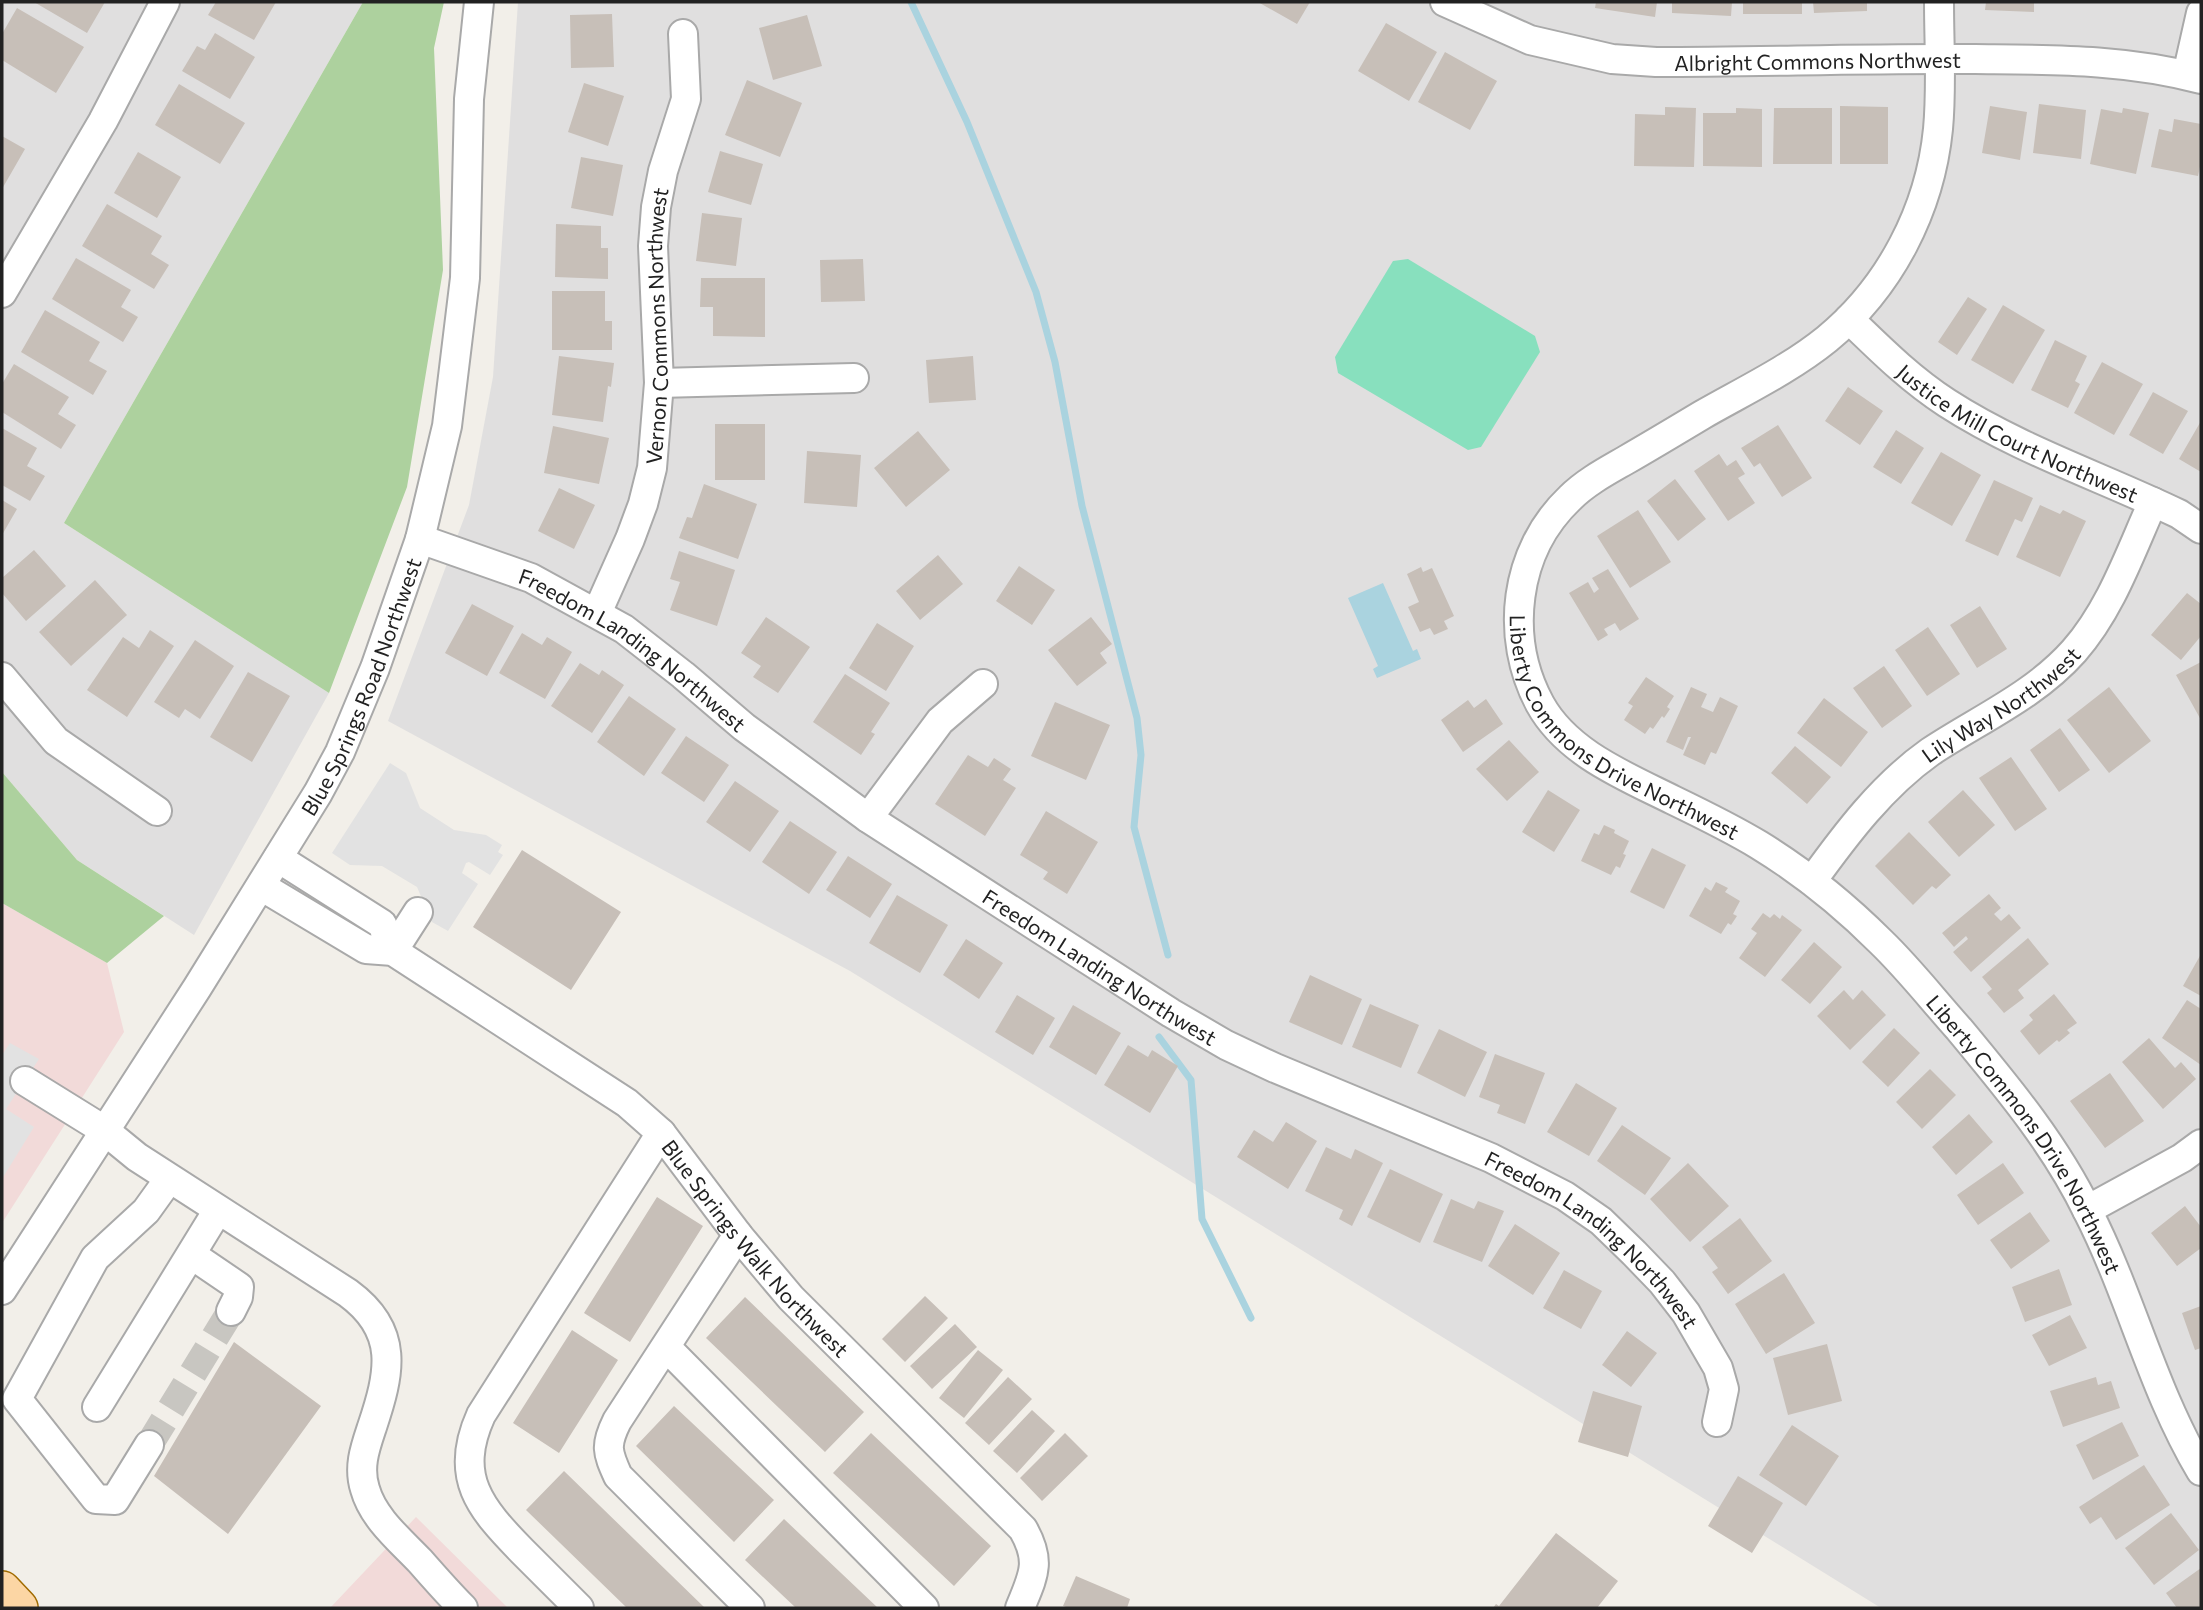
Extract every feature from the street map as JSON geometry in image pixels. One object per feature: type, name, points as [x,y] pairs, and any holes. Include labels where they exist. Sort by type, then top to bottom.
[{"type":"main road","points":[[2,1590],[19,1608]]},
{"type":"street","points":[[2,293],[10,262],[103,121],[165,2]]},
{"type":"street","name":"Blue Springs Road Northwest","points":[[2,1290],[318,793],[344,742],[375,668],[420,539],[447,426],[465,278],[469,99],[479,2]]},
{"type":"street","name":"Albright Commons Northwest","points":[[1445,2],[1530,40],[1612,59],[1682,62],[2085,60],[2133,64],[2194,77]]},
{"type":"street","name":"Liberty Commons Drive Northwest","points":[[1939,2],[1938,127],[1933,163],[1919,213],[1895,260],[1849,319],[1825,341],[1610,469],[1570,498],[1548,522],[1531,554],[1522,580],[1518,607],[1523,660],[1530,683],[1543,709],[1561,731],[1609,769],[1716,821],[1762,847],[1812,881],[1881,942],[1909,971],[2012,1092],[2052,1150],[2087,1210],[2110,1261],[2169,1412],[2201,1471]]},
{"type":"street","points":[[2194,77],[2201,13]]},
{"type":"street","name":"Vernon Commons Northwest","points":[[597,613],[643,504],[652,468],[659,383],[653,246],[656,207],[663,171],[686,99],[684,34]]},
{"type":"street","name":"Justice Mill Court Northwest","points":[[1849,319],[1888,358],[1965,414],[2026,446],[2179,514],[2201,529]]},
{"type":"street","points":[[659,383],[854,379]]},
{"type":"street","name":"Lily Way Northwest","points":[[1812,881],[1857,822],[1907,771],[1928,754],[2025,693],[2071,654],[2103,612],[2153,502]]},
{"type":"street","name":"Freedom Landing Northwest","points":[[420,539],[531,578],[624,629],[744,727],[868,818],[1171,1013],[1226,1045],[1491,1158],[1574,1202],[1601,1221],[1634,1253],[1662,1282],[1691,1322],[1718,1368],[1724,1389],[1717,1422]]},
{"type":"street","points":[[2,677],[56,741],[157,811]]},
{"type":"street","points":[[868,818],[940,721],[983,684]]},
{"type":"street","name":"Blue Springs Walk Northwest","points":[[278,858],[382,924],[393,951]]},
{"type":"street","name":"Blue Springs Walk Northwest","points":[[261,886],[366,949],[393,951],[627,1103],[661,1133],[738,1235],[791,1298],[1023,1529],[1035,1556],[1035,1572],[1020,1608]]},
{"type":"street","points":[[393,951],[418,912]]},
{"type":"street","points":[[25,1081],[104,1129],[137,1157],[361,1303],[378,1325],[387,1348],[386,1378],[361,1466],[365,1492],[384,1523],[463,1608]]},
{"type":"street","points":[[579,1608],[492,1521],[479,1500],[470,1476],[469,1453],[481,1415],[661,1133]]},
{"type":"street","points":[[2087,1210],[2182,1158],[2201,1144]]},
{"type":"street","points":[[149,1445],[115,1500],[96,1499],[17,1399],[94,1258],[146,1211],[169,1178]]},
{"type":"street","points":[[97,1407],[218,1210]]},
{"type":"street","points":[[738,1235],[608,1439],[609,1457],[618,1476],[750,1608]]},
{"type":"street","points":[[191,1255],[239,1287],[238,1297],[231,1311]]},
{"type":"street","points":[[666,1347],[924,1608]]},
{"type":"shaded area","points":[[2,2],[363,2],[64,523],[329,693],[194,935],[77,860],[2,772]]},
{"type":"shaded area","points":[[518,2],[2201,2],[2201,1608],[1881,1608],[850,971],[388,721],[469,505],[493,377]]},
{"type":"shaded area","points":[[390,763],[406,773],[420,808],[454,830],[486,835],[502,845],[498,852],[503,855],[490,875],[469,862],[466,863],[462,873],[478,884],[448,931],[432,922],[417,887],[382,866],[350,865],[332,853]]},
{"type":"shaded area","points":[[2,903],[107,963],[124,1032],[2,1223]]},
{"type":"shaded area","points":[[10,1043],[39,1059],[6,1109],[34,1127],[2,1179],[2,1055]]},
{"type":"shaded area","points":[[416,1517],[508,1608],[330,1608]]},
{"type":"green space","points":[[363,2],[444,2],[434,48],[443,270],[407,487],[329,693],[64,523]]},
{"type":"green space","points":[[1408,259],[1535,336],[1540,352],[1481,447],[1468,450],[1338,373],[1335,357],[1393,261]]},
{"type":"green space","points":[[2,772],[77,860],[164,916],[107,963],[2,903]]},
{"type":"water","points":[[1383,583],[1413,651],[1417,649],[1421,659],[1377,678],[1373,669],[1378,666],[1348,598]]},
{"type":"building","points":[[34,2],[105,2],[87,33]]},
{"type":"building","points":[[216,2],[276,2],[254,40],[208,15]]},
{"type":"building","points":[[1258,2],[1310,2],[1297,24]]},
{"type":"building","points":[[1596,2],[1657,2],[1655,17],[1595,8]]},
{"type":"building","points":[[1672,2],[1732,2],[1731,16],[1672,13]]},
{"type":"building","points":[[1743,2],[1802,2],[1802,14],[1743,14]]},
{"type":"building","points":[[1813,2],[1867,2],[1867,11],[1814,13]]},
{"type":"building","points":[[1986,2],[2034,2],[2034,12],[1985,10]]},
{"type":"building","points":[[17,8],[84,47],[56,93],[2,60],[2,34]]},
{"type":"building","points":[[612,14],[614,67],[571,68],[570,15]]},
{"type":"building","points":[[807,15],[822,66],[773,80],[759,28]]},
{"type":"building","points":[[1386,23],[1437,52],[1409,101],[1358,71]]},
{"type":"building","points":[[215,33],[255,57],[230,99],[182,71],[197,46],[205,50]]},
{"type":"building","points":[[1445,52],[1497,81],[1470,130],[1418,102]]},
{"type":"building","points":[[747,80],[802,103],[780,157],[725,135]]},
{"type":"building","points":[[584,83],[624,96],[608,146],[568,132]]},
{"type":"building","points":[[179,84],[245,123],[220,164],[155,125]]},
{"type":"building","points":[[2039,104],[2086,110],[2081,159],[2033,153]]},
{"type":"building","points":[[1840,106],[1888,107],[1888,164],[1840,164]]},
{"type":"building","points":[[1990,106],[2027,112],[2020,160],[1982,153]]},
{"type":"building","points":[[1665,107],[1696,108],[1694,167],[1634,166],[1635,114],[1665,115]]},
{"type":"building","points":[[1736,108],[1762,109],[1762,167],[1703,166],[1703,113],[1736,113]]},
{"type":"building","points":[[1774,108],[1832,108],[1832,164],[1773,164]]},
{"type":"building","points":[[2123,108],[2149,113],[2136,174],[2090,164],[2101,109],[2122,113]]},
{"type":"building","points":[[2174,119],[2201,124],[2201,162],[2198,176],[2151,167],[2159,129],[2172,132]]},
{"type":"building","points":[[2,136],[25,149],[2,189]]},
{"type":"building","points":[[720,151],[763,164],[751,205],[708,192]]},
{"type":"building","points":[[138,152],[181,177],[157,218],[114,193]]},
{"type":"building","points":[[581,157],[623,165],[613,216],[571,208]]},
{"type":"building","points":[[107,204],[162,236],[151,254],[169,265],[154,289],[82,246]]},
{"type":"building","points":[[702,213],[742,218],[736,266],[696,261]]},
{"type":"building","points":[[556,224],[601,226],[601,248],[608,248],[608,279],[555,277]]},
{"type":"building","points":[[76,258],[131,290],[121,307],[138,317],[123,342],[52,299]]},
{"type":"building","points":[[863,259],[865,301],[821,302],[820,260]]},
{"type":"building","points":[[701,278],[765,278],[765,337],[713,336],[713,307],[700,307]]},
{"type":"building","points":[[552,291],[605,291],[605,321],[612,321],[612,350],[552,350]]},
{"type":"building","points":[[1968,297],[1987,309],[1957,355],[1938,342]]},
{"type":"building","points":[[2003,305],[2045,330],[2013,384],[1971,360]]},
{"type":"building","points":[[45,310],[100,342],[89,361],[107,371],[93,395],[21,352]]},
{"type":"building","points":[[2055,340],[2087,356],[2075,381],[2080,384],[2068,408],[2031,390]]},
{"type":"building","points":[[559,356],[614,363],[603,422],[552,415]]},
{"type":"building","points":[[973,356],[976,400],[929,403],[926,360]]},
{"type":"building","points":[[2102,362],[2143,384],[2114,435],[2074,413]]},
{"type":"building","points":[[14,364],[69,397],[58,414],[76,425],[61,449],[2,412],[2,384]]},
{"type":"building","points":[[1848,387],[1883,411],[1860,445],[1825,421]]},
{"type":"building","points":[[2153,392],[2188,411],[2163,454],[2129,435]]},
{"type":"building","points":[[2201,421],[2201,472],[2179,459]]},
{"type":"building","points":[[715,424],[765,424],[765,480],[715,480]]},
{"type":"building","points":[[1778,425],[1812,478],[1782,497],[1760,463],[1754,467],[1741,448]]},
{"type":"building","points":[[553,426],[609,438],[599,484],[544,473]]},
{"type":"building","points":[[2,428],[37,448],[27,466],[45,476],[30,501],[2,485]]},
{"type":"building","points":[[1896,430],[1924,448],[1901,484],[1873,467]]},
{"type":"building","points":[[918,431],[950,470],[906,507],[874,468]]},
{"type":"building","points":[[807,451],[861,455],[857,507],[804,503]]},
{"type":"building","points":[[1941,452],[1981,475],[1952,526],[1911,503]]},
{"type":"building","points":[[1719,454],[1727,466],[1736,460],[1745,474],[1738,478],[1755,503],[1728,521],[1694,471]]},
{"type":"building","points":[[1675,479],[1706,519],[1678,541],[1647,501]]},
{"type":"building","points":[[1994,480],[2033,498],[2022,522],[2015,519],[1998,556],[1965,541]]},
{"type":"building","points":[[704,484],[757,504],[738,559],[679,538],[687,517],[692,518]]},
{"type":"building","points":[[559,488],[595,505],[574,549],[538,531]]},
{"type":"building","points":[[2,500],[17,509],[2,535]]},
{"type":"building","points":[[2040,505],[2060,514],[2063,510],[2086,521],[2060,577],[2016,557]]},
{"type":"building","points":[[1638,510],[1671,562],[1630,588],[1597,536]]},
{"type":"building","points":[[34,550],[66,586],[26,621],[2,593],[2,578]]},
{"type":"building","points":[[679,551],[735,570],[717,626],[670,610],[680,582],[670,579]]},
{"type":"building","points":[[938,555],[963,584],[920,620],[896,591]]},
{"type":"building","points":[[1019,566],[1055,590],[1032,625],[996,601]]},
{"type":"building","points":[[1421,567],[1423,572],[1432,568],[1454,616],[1444,621],[1448,629],[1434,635],[1430,628],[1420,632],[1408,607],[1419,602],[1407,574]]},
{"type":"building","points":[[1608,569],[1639,619],[1620,631],[1615,623],[1604,629],[1608,635],[1598,641],[1569,593],[1588,582],[1594,593],[1599,589],[1592,578]]},
{"type":"building","points":[[95,580],[127,615],[71,666],[39,632]]},
{"type":"building","points":[[2187,593],[2201,604],[2201,636],[2181,660],[2151,635]]},
{"type":"building","points":[[472,604],[514,626],[487,676],[445,653]]},
{"type":"building","points":[[1980,606],[2007,649],[1977,668],[1950,625]]},
{"type":"building","points":[[766,617],[810,647],[778,693],[753,677],[761,666],[741,653]]},
{"type":"building","points":[[1091,617],[1112,644],[1100,653],[1107,663],[1077,686],[1048,650]]},
{"type":"building","points":[[877,623],[914,646],[886,691],[849,668]]},
{"type":"building","points":[[1928,627],[1960,674],[1927,696],[1895,650]]},
{"type":"building","points":[[150,630],[174,646],[127,717],[87,690],[123,637],[139,648]]},
{"type":"building","points":[[522,633],[542,645],[547,637],[572,652],[545,699],[499,673]]},
{"type":"building","points":[[195,640],[234,666],[200,719],[185,709],[179,718],[154,702]]},
{"type":"building","points":[[2201,662],[2201,720],[2176,675]]},
{"type":"building","points":[[580,663],[599,675],[602,670],[624,685],[592,733],[551,706]]},
{"type":"building","points":[[1884,666],[1912,706],[1882,728],[1853,688]]},
{"type":"building","points":[[248,672],[290,696],[252,762],[210,737]]},
{"type":"building","points":[[845,674],[890,703],[871,732],[875,734],[861,755],[813,722]]},
{"type":"building","points":[[1646,677],[1674,696],[1664,718],[1662,716],[1653,729],[1650,727],[1645,734],[1624,720],[1633,706],[1628,703]]},
{"type":"building","points":[[1691,687],[1707,694],[1701,707],[1713,712],[1720,697],[1738,706],[1716,754],[1711,752],[1705,765],[1683,755],[1691,737],[1688,737],[1683,750],[1666,742]]},
{"type":"building","points":[[2109,687],[2151,741],[2109,773],[2067,720]]},
{"type":"building","points":[[629,696],[676,729],[644,776],[597,742]]},
{"type":"building","points":[[1824,698],[1868,732],[1841,767],[1797,733]]},
{"type":"building","points":[[1486,699],[1503,724],[1463,752],[1441,720],[1468,700],[1474,708]]},
{"type":"building","points":[[1055,702],[1110,725],[1086,780],[1031,756]]},
{"type":"building","points":[[2060,728],[2090,770],[2059,792],[2030,750]]},
{"type":"building","points":[[686,736],[729,765],[704,802],[661,773]]},
{"type":"building","points":[[1509,740],[1539,772],[1507,801],[1476,769]]},
{"type":"building","points":[[1795,746],[1831,777],[1807,804],[1771,773]]},
{"type":"building","points":[[968,755],[988,767],[994,758],[1011,769],[1003,780],[1016,788],[985,836],[935,804]]},
{"type":"building","points":[[2011,757],[2047,809],[2015,831],[1979,778]]},
{"type":"building","points":[[735,781],[779,811],[750,852],[706,822]]},
{"type":"building","points":[[1548,790],[1580,810],[1554,852],[1522,832]]},
{"type":"building","points":[[1963,790],[1995,825],[1959,857],[1928,822]]},
{"type":"building","points":[[1046,811],[1098,842],[1067,894],[1043,879],[1048,872],[1020,855]]},
{"type":"building","points":[[790,821],[837,852],[809,894],[762,862]]},
{"type":"building","points":[[1604,825],[1629,841],[1620,868],[1616,866],[1611,875],[1581,861],[1594,833],[1599,835]]},
{"type":"building","points":[[1909,832],[1951,875],[1936,889],[1932,886],[1913,905],[1875,866]]},
{"type":"building","points":[[1652,848],[1686,865],[1664,909],[1630,892]]},
{"type":"building","points":[[522,850],[621,912],[571,990],[473,927]]},
{"type":"building","points":[[848,856],[892,884],[870,918],[826,890]]},
{"type":"building","points":[[1716,882],[1728,888],[1725,892],[1740,901],[1733,914],[1737,916],[1721,934],[1689,916],[1705,887],[1711,891]]},
{"type":"building","points":[[1989,894],[2001,908],[1994,914],[2001,921],[2009,914],[2021,928],[1971,972],[1953,952],[1968,939],[1966,936],[1954,947],[1942,933]]},
{"type":"building","points":[[897,895],[948,925],[920,973],[869,943]]},
{"type":"building","points":[[1763,913],[1770,918],[1774,914],[1780,919],[1782,915],[1802,930],[1765,977],[1739,958],[1757,933],[1751,929]]},
{"type":"building","points":[[2028,938],[2049,964],[2018,990],[2024,998],[2004,1013],[1987,993],[1992,989],[1982,977]]},
{"type":"building","points":[[966,939],[1003,963],[979,999],[943,975]]},
{"type":"building","points":[[1814,942],[1842,967],[1810,1004],[1781,980]]},
{"type":"building","points":[[2201,954],[2201,996],[2183,986]]},
{"type":"building","points":[[1310,975],[1362,999],[1342,1045],[1289,1022]]},
{"type":"building","points":[[1844,990],[1853,1000],[1862,990],[1886,1015],[1850,1050],[1817,1016]]},
{"type":"building","points":[[2054,994],[2077,1023],[2067,1030],[2070,1033],[2039,1055],[2020,1031],[2033,1020],[2029,1015]]},
{"type":"building","points":[[1017,995],[1055,1018],[1033,1055],[995,1032]]},
{"type":"building","points":[[2187,1000],[2201,1009],[2201,1065],[2162,1038]]},
{"type":"building","points":[[1370,1004],[1419,1025],[1401,1068],[1352,1047]]},
{"type":"building","points":[[1073,1005],[1121,1033],[1096,1075],[1049,1047]]},
{"type":"building","points":[[1894,1028],[1920,1053],[1888,1087],[1862,1062]]},
{"type":"building","points":[[1439,1029],[1487,1052],[1465,1097],[1417,1073]]},
{"type":"building","points":[[2149,1038],[2175,1068],[2181,1062],[2196,1079],[2163,1109],[2122,1062]]},
{"type":"building","points":[[1128,1045],[1148,1057],[1152,1050],[1178,1066],[1150,1113],[1104,1085]]},
{"type":"building","points":[[1495,1054],[1545,1073],[1525,1124],[1497,1113],[1500,1105],[1479,1097]]},
{"type":"building","points":[[1930,1069],[1956,1095],[1922,1129],[1896,1102]]},
{"type":"building","points":[[2110,1073],[2144,1121],[2105,1148],[2070,1101]]},
{"type":"building","points":[[1576,1083],[1617,1108],[1589,1156],[1547,1132]]},
{"type":"building","points":[[1969,1114],[1993,1142],[1956,1175],[1932,1147]]},
{"type":"building","points":[[1286,1122],[1317,1141],[1288,1189],[1237,1157],[1254,1130],[1273,1142]]},
{"type":"building","points":[[1622,1125],[1671,1158],[1645,1195],[1597,1161]]},
{"type":"building","points":[[1326,1147],[1351,1159],[1355,1149],[1383,1163],[1352,1226],[1339,1219],[1343,1210],[1305,1191]]},
{"type":"building","points":[[1688,1163],[1729,1206],[1690,1242],[1650,1199]]},
{"type":"building","points":[[2003,1163],[2024,1193],[1978,1225],[1957,1195]]},
{"type":"building","points":[[1390,1169],[1443,1194],[1420,1243],[1367,1217]]},
{"type":"building","points":[[657,1197],[703,1226],[630,1342],[584,1313]]},
{"type":"building","points":[[1451,1199],[1474,1209],[1478,1201],[1504,1211],[1482,1262],[1433,1242]]},
{"type":"building","points":[[2185,1206],[2201,1227],[2201,1248],[2177,1266],[2151,1233]]},
{"type":"building","points":[[2030,1212],[2050,1241],[2011,1269],[1990,1240]]},
{"type":"building","points":[[1740,1218],[1772,1261],[1728,1294],[1712,1272],[1718,1268],[1702,1247]]},
{"type":"building","points":[[1515,1224],[1560,1253],[1533,1295],[1488,1266]]},
{"type":"building","points":[[2059,1269],[2072,1305],[2025,1322],[2012,1287]]},
{"type":"building","points":[[1564,1270],[1602,1291],[1581,1329],[1543,1308]]},
{"type":"building","points":[[1784,1273],[1815,1323],[1766,1354],[1735,1304]]},
{"type":"building","points":[[925,1296],[948,1318],[905,1362],[882,1339]]},
{"type":"building","points":[[745,1297],[864,1412],[825,1452],[706,1338]]},
{"type":"building","points":[[2201,1306],[2201,1348],[2195,1350],[2182,1313]]},
{"type":"building","points":[[2070,1315],[2087,1348],[2049,1366],[2032,1335]]},
{"type":"building","points":[[955,1324],[977,1347],[932,1389],[910,1366]]},
{"type":"building","points":[[572,1330],[618,1360],[559,1453],[513,1423]]},
{"type":"building","points":[[1627,1331],[1657,1353],[1631,1387],[1602,1365]]},
{"type":"building","points":[[234,1342],[321,1406],[228,1534],[154,1476]]},
{"type":"building","points":[[1827,1344],[1842,1401],[1788,1415],[1773,1358]]},
{"type":"building","points":[[978,1350],[1003,1370],[964,1418],[939,1398]]},
{"type":"building","points":[[1008,1377],[1032,1399],[989,1445],[965,1423]]},
{"type":"building","points":[[2096,1377],[2098,1385],[2111,1381],[2120,1408],[2063,1427],[2050,1391]]},
{"type":"building","points":[[1593,1391],[1642,1406],[1628,1457],[1578,1442]]},
{"type":"building","points":[[674,1406],[774,1500],[734,1542],[636,1446]]},
{"type":"building","points":[[1032,1410],[1055,1431],[1017,1473],[993,1451]]},
{"type":"building","points":[[2122,1422],[2139,1456],[2093,1480],[2076,1445]]},
{"type":"building","points":[[1792,1425],[1839,1456],[1806,1506],[1759,1475]]},
{"type":"building","points":[[871,1433],[991,1546],[954,1586],[833,1473]]},
{"type":"building","points":[[1065,1433],[1088,1456],[1042,1501],[1020,1478]]},
{"type":"building","points":[[2144,1465],[2170,1505],[2116,1540],[2101,1517],[2090,1524],[2079,1507]]},
{"type":"building","points":[[564,1471],[705,1608],[627,1608],[526,1510]]},
{"type":"building","points":[[1738,1476],[1783,1503],[1752,1553],[1708,1526]]},
{"type":"building","points":[[2171,1513],[2199,1550],[2154,1585],[2125,1548]]},
{"type":"building","points":[[784,1519],[878,1608],[796,1608],[745,1560]]},
{"type":"building","points":[[1556,1533],[1618,1581],[1597,1608],[1493,1608],[1496,1604],[1499,1606]]},
{"type":"building","points":[[2201,1568],[2201,1608],[2177,1608],[2166,1593]]},
{"type":"building","points":[[1076,1576],[1130,1599],[1127,1608],[1063,1606]]},
{"type":"waterway","points":[[911,2],[967,122],[1036,292],[1055,362],[1082,506],[1137,718],[1141,755],[1134,827],[1168,955]]},
{"type":"waterway","points":[[1159,1037],[1191,1080],[1202,1219],[1251,1318]]},
{"type":"tunnel","points":[[149,1445],[231,1311]]}]
